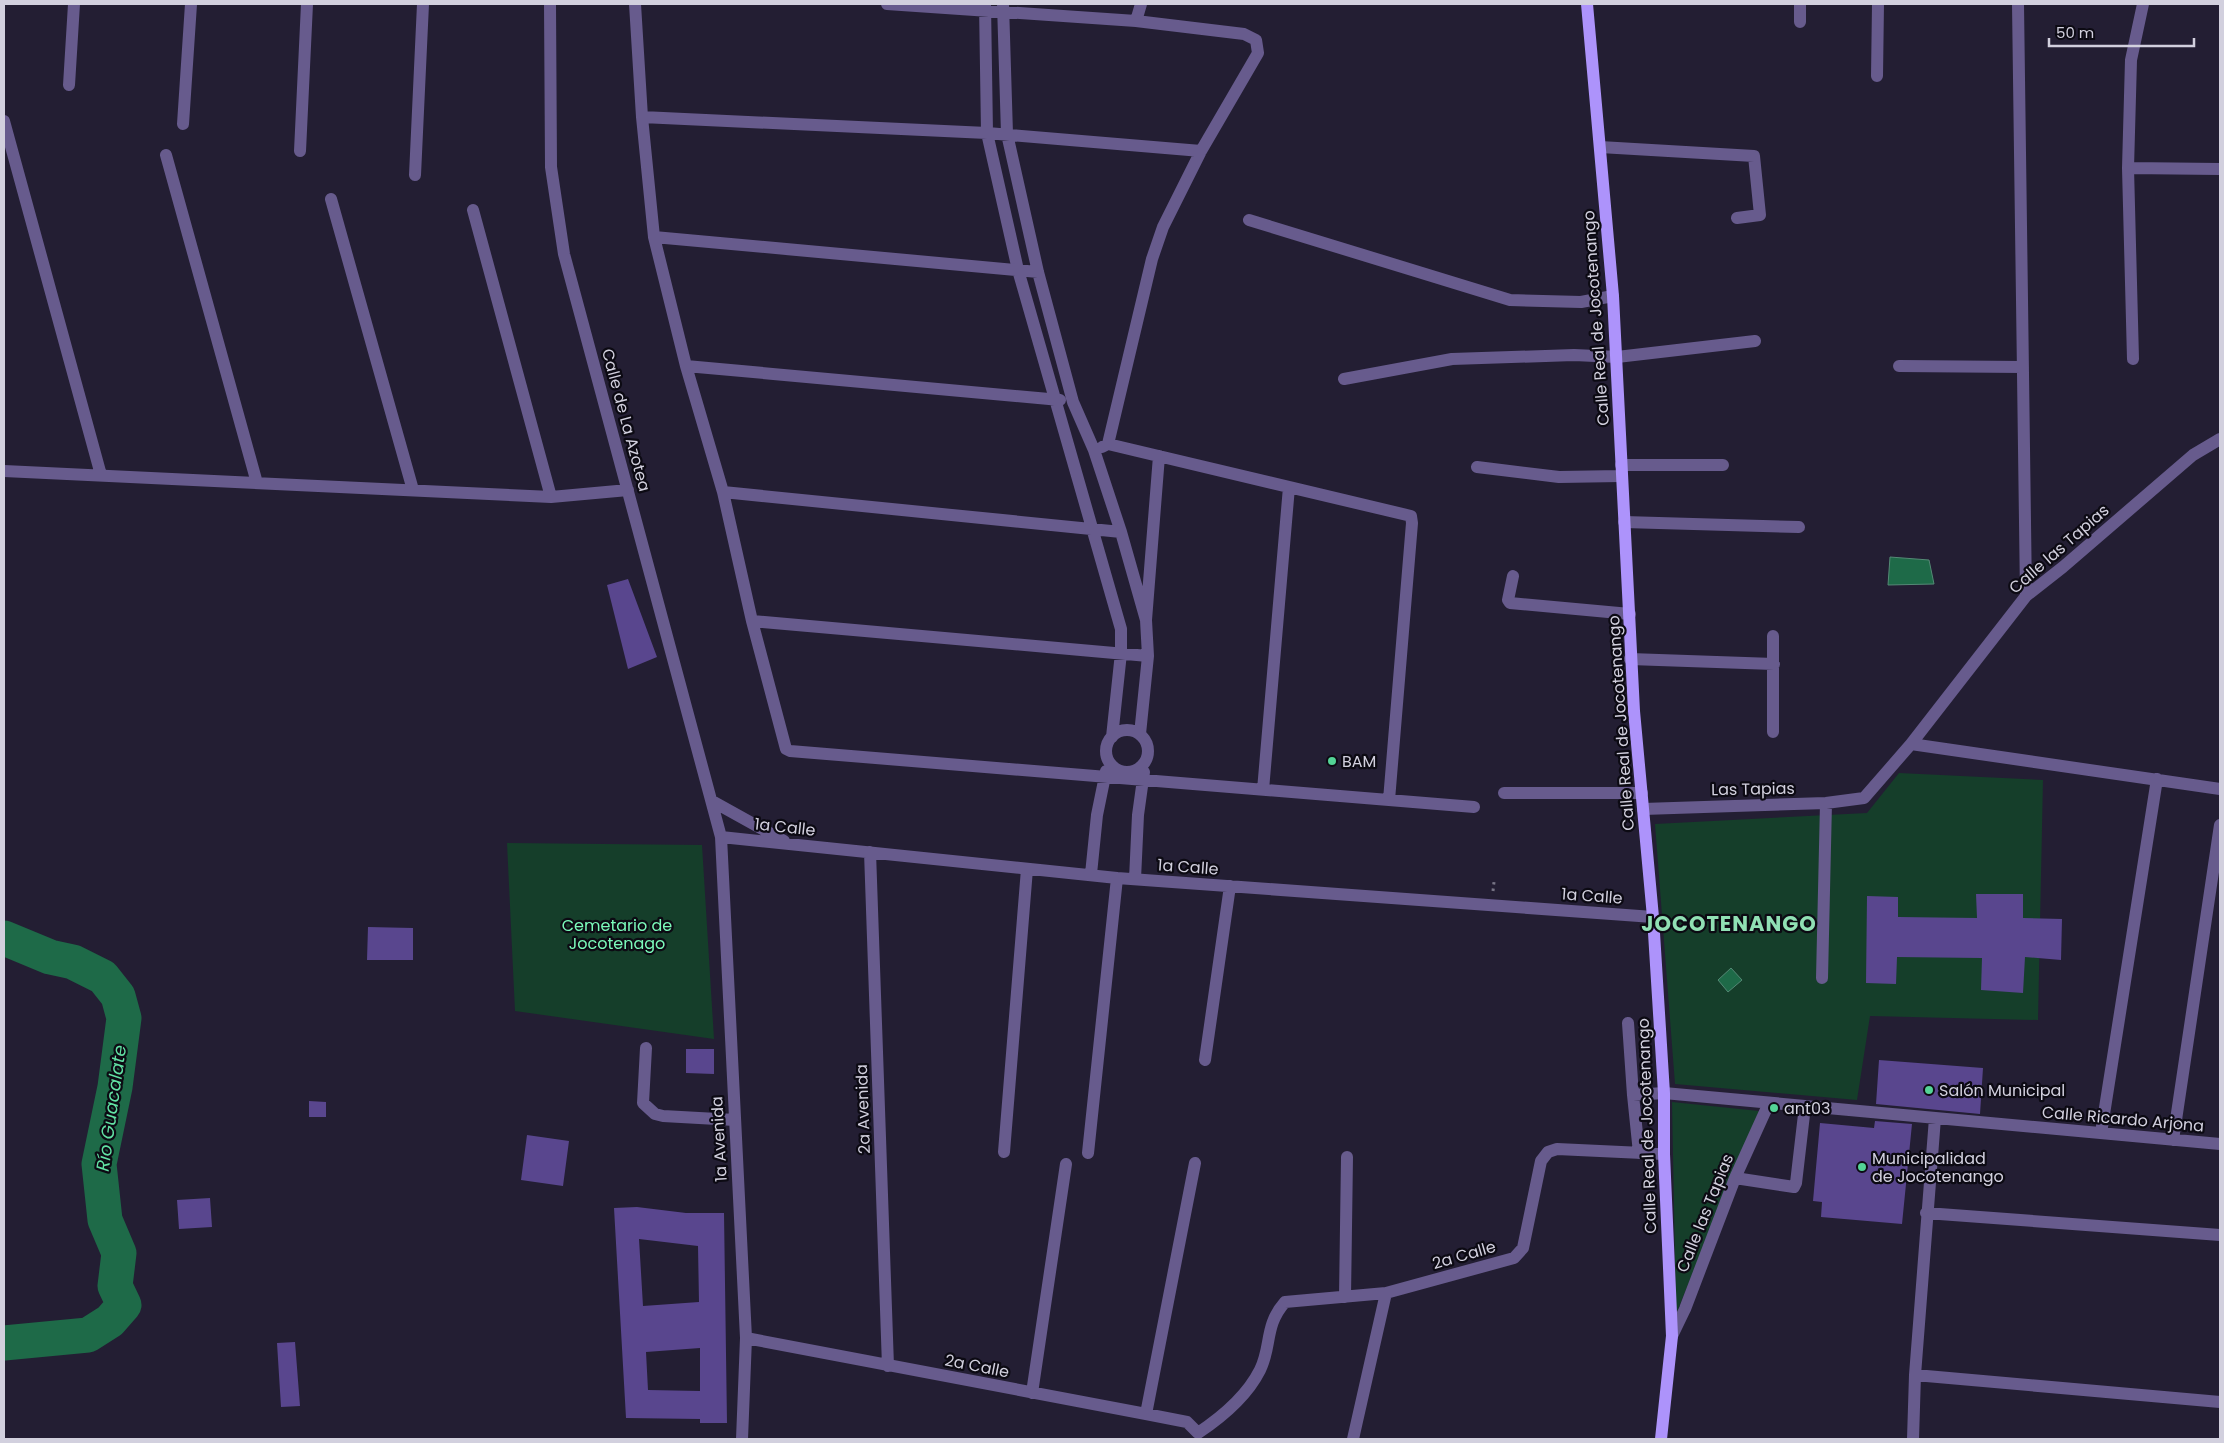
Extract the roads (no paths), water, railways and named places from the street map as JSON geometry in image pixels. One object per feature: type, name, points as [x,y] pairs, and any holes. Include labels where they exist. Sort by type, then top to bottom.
[{"type":"main road","name":"Calle Real de Jocotenango","points":[[1587,4],[1613,296],[1630,614],[1630,659],[1653,917],[1664,1093],[1664,1154],[1672,1336],[1661,1439]]},
{"type":"street","points":[[69,85],[74,4]]},
{"type":"street","points":[[183,124],[191,4]]},
{"type":"street","points":[[300,151],[306,4]]},
{"type":"street","points":[[414,174],[423,4]]},
{"type":"street","name":"Calle de La Azotea","points":[[550,4],[551,167],[564,254],[721,838]]},
{"type":"street","points":[[635,4],[642,117],[654,237],[686,366],[723,492],[752,621],[784,746],[790,751],[1474,807]]},
{"type":"street","points":[[887,4],[1003,8],[1244,34],[1256,40],[1258,53],[1201,150],[1163,227],[1155,250],[1108,444]]},
{"type":"street","points":[[1136,22],[1141,4]]},
{"type":"street","points":[[1800,4],[1800,22]]},
{"type":"street","points":[[1877,76],[1878,4]]},
{"type":"street","points":[[2018,4],[2026,596]]},
{"type":"street","points":[[2133,359],[2128,168],[2131,60],[2143,4]]},
{"type":"street","points":[[984,8],[987,133],[1018,270],[1121,629],[1121,653],[1112,737]]},
{"type":"street","points":[[1003,8],[1007,134],[1038,272],[1073,402],[1094,450],[1121,532],[1146,620]]},
{"type":"street","points":[[642,117],[1007,134],[1201,150]]},
{"type":"street","points":[[4,121],[6,142],[101,475]]},
{"type":"street","points":[[1600,147],[1754,156],[1760,215],[1737,218]]},
{"type":"street","points":[[166,155],[257,483]]},
{"type":"street","points":[[2128,168],[2220,169]]},
{"type":"street","points":[[331,200],[413,490]]},
{"type":"street","points":[[473,210],[551,497]]},
{"type":"street","points":[[1249,220],[1510,300],[1581,302],[1613,296]]},
{"type":"street","points":[[654,237],[1038,272]]},
{"type":"street","points":[[1344,379],[1452,359],[1574,355],[1617,357],[1756,340]]},
{"type":"street","points":[[686,366],[1073,402]]},
{"type":"street","points":[[1899,366],[2023,367]]},
{"type":"street","name":"Calle las Tapias","points":[[1864,798],[1911,744],[2026,596],[2063,567],[2193,455],[2220,439]]},
{"type":"street","points":[[1094,450],[1108,444],[1410,516],[1412,522],[1390,800]]},
{"type":"street","points":[[1140,734],[1148,656],[1146,620],[1159,456]]},
{"type":"street","points":[[1477,467],[1559,477],[1621,470],[1723,465]]},
{"type":"street","points":[[4,471],[551,497],[628,490]]},
{"type":"street","points":[[1263,790],[1289,487]]},
{"type":"street","points":[[723,492],[1121,532]]},
{"type":"street","points":[[1624,522],[1799,528]]},
{"type":"street","points":[[1513,576],[1508,600],[1510,603],[1630,614]]},
{"type":"street","points":[[752,621],[1148,656]]},
{"type":"street","points":[[1773,636],[1773,732]]},
{"type":"street","points":[[1630,659],[1774,664]]},
{"type":"street","points":[[1091,874],[1097,815],[1108,760],[1106,748],[1116,733],[1128,730],[1140,734],[1147,744],[1148,750],[1143,780],[1135,879]]},
{"type":"street","points":[[1911,744],[2220,789]]},
{"type":"street","points":[[1108,760],[1117,769],[1129,771],[1135,770],[1145,762]]},
{"type":"street","points":[[2101,1133],[2157,779]]},
{"type":"street","points":[[1504,793],[1642,793]]},
{"type":"street","name":"Las Tapias","points":[[1643,809],[1826,803],[1864,798]]},
{"type":"street","points":[[712,801],[789,844]]},
{"type":"street","points":[[1822,978],[1826,803]]},
{"type":"street","points":[[2173,1140],[2220,825]]},
{"type":"street","name":"1a Calle","points":[[721,838],[1116,878],[1653,917]]},
{"type":"street","name":"1a Avenida","points":[[721,838],[746,1338],[742,1439]]},
{"type":"street","name":"2a Avenida","points":[[870,852],[888,1366]]},
{"type":"street","points":[[1004,1152],[1027,869]]},
{"type":"street","points":[[1088,1153],[1116,878]]},
{"type":"street","points":[[1204,1060],[1230,886]]},
{"type":"street","points":[[1628,1023],[1638,1153]]},
{"type":"street","points":[[646,1048],[642,1103],[648,1110],[663,1116],[734,1120]]},
{"type":"street","name":"Calle Ricardo Arjona","points":[[1633,1094],[1664,1093],[2220,1144]]},
{"type":"street","name":"Calle las Tapias","points":[[1672,1336],[1685,1309],[1735,1178],[1769,1103]]},
{"type":"street","points":[[1735,1178],[1794,1187],[1796,1184],[1805,1106]]},
{"type":"street","points":[[1913,1439],[1915,1376],[1926,1213],[1935,1118]]},
{"type":"street","name":"2a Calle","points":[[746,1338],[1186,1422],[1199,1436],[1221,1418],[1244,1392],[1260,1369],[1270,1327],[1276,1312],[1285,1302],[1386,1293],[1514,1258],[1523,1248],[1541,1161],[1548,1152],[1557,1149],[1664,1154]]},
{"type":"street","points":[[1345,1297],[1347,1157]]},
{"type":"street","points":[[1146,1414],[1194,1163]]},
{"type":"street","points":[[1032,1393],[1066,1164]]},
{"type":"street","points":[[1926,1213],[2220,1235]]},
{"type":"street","points":[[1353,1439],[1386,1293]]},
{"type":"street","points":[[1915,1376],[2220,1402]]},
{"type":"waterway","name":"Río Guacalate","points":[[4,938],[50,957],[73,962],[103,977],[118,996],[124,1018],[115,1087],[99,1164],[105,1220],[119,1253],[115,1286],[124,1305],[110,1321],[88,1335],[4,1343]]},
{"type":"place","name":"BAM","points":[[1332,761]]},
{"type":"place","name":"Salón Municipal","points":[[1929,1090]]},
{"type":"place","name":"ant03","points":[[1774,1108]]},
{"type":"place","name":"Municipalidad de Jocotenango","points":[[1862,1167]]},
{"type":"district","name":"JOCOTENANGO","points":[[1729,923]]},
{"type":"park label","name":"Cemetario de Jocotenago","points":[[617,934]]}]
